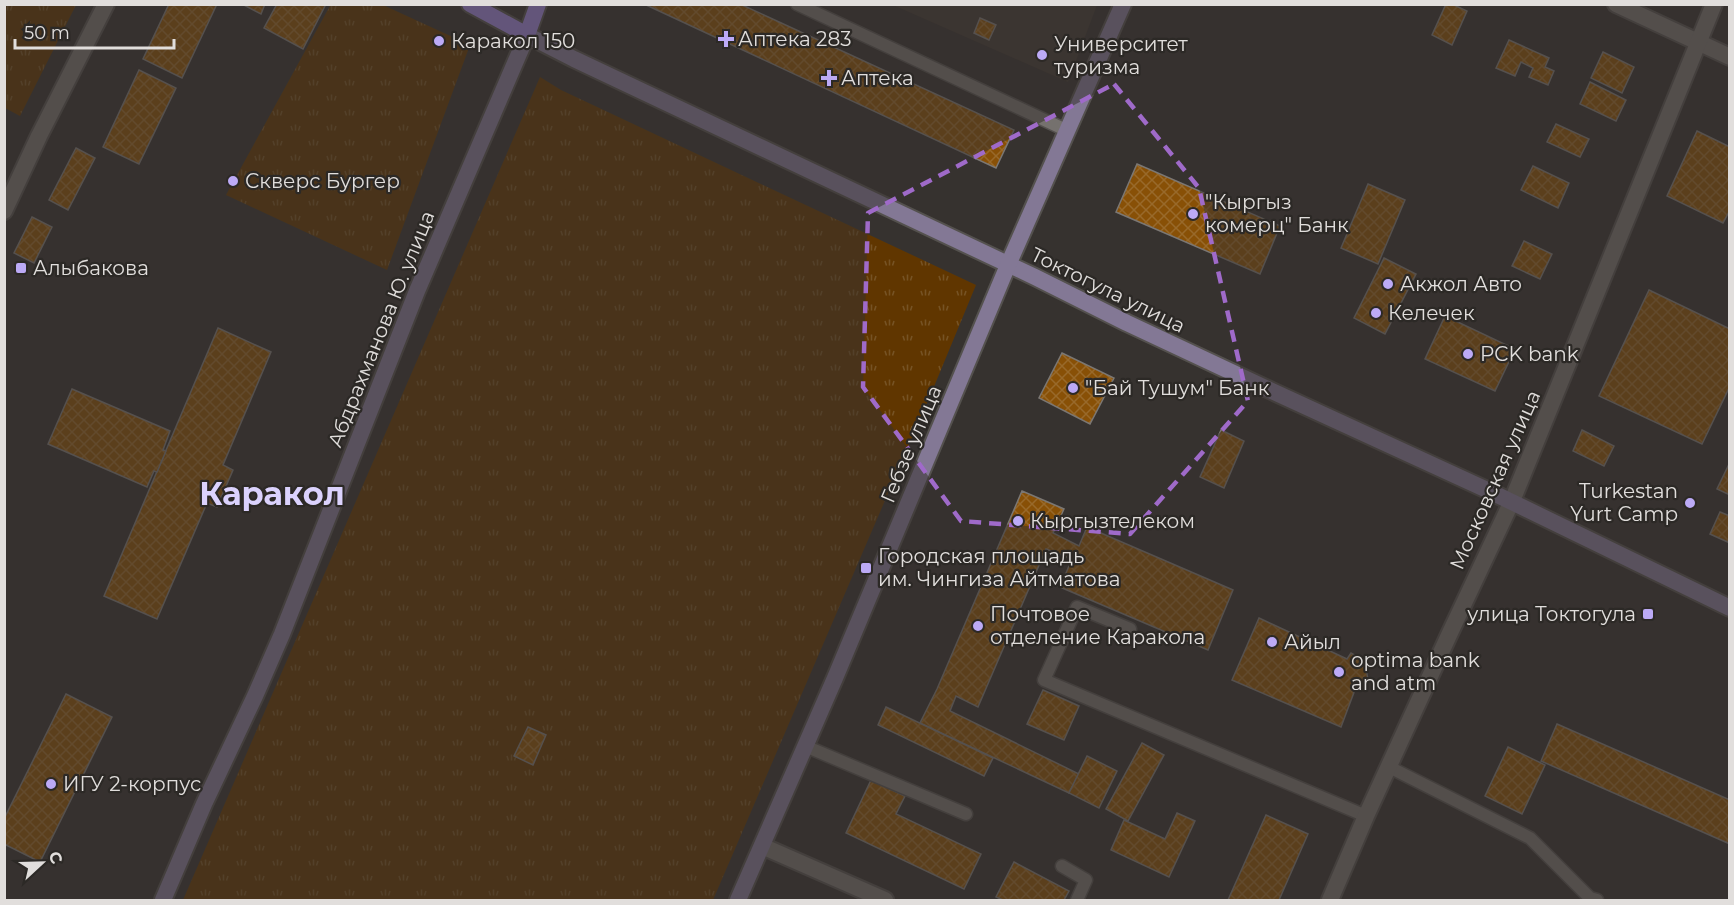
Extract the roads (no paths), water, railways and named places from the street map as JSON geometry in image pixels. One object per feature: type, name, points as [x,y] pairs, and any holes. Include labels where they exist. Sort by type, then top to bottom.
[{"type":"highway","name":"Токтогула улица","points":[[470,4],[527,35]]},
{"type":"highway","name":"Абдрахманова Ю. улица","points":[[527,35],[538,4]]},
{"type":"main road","name":"Гебзе улица","points":[[738,900],[953,399],[1008,265],[1123,4]]},
{"type":"main road","name":"Токтогула улица","points":[[527,35],[1274,392],[1512,501],[1730,608]]},
{"type":"main road","name":"Абдрахманова Ю. улица","points":[[163,900],[282,634],[417,291],[527,35]]},
{"type":"street","points":[[4,211],[106,4]]},
{"type":"street","points":[[1616,4],[1730,57]]},
{"type":"street","name":"Московская улица","points":[[1330,900],[1366,816],[1512,501],[1714,4]]},
{"type":"street","points":[[762,846],[885,900]]},
{"type":"lane","points":[[797,4],[1068,131]]},
{"type":"lane","points":[[1130,629],[1077,608],[1044,680],[1366,816]]},
{"type":"lane","points":[[805,746],[966,814]]},
{"type":"lane","points":[[1389,767],[1530,838],[1592,900]]},
{"type":"lane","points":[[1062,866],[1086,880],[1077,900]]},
{"type":"place","name":"Аптека 283","points":[[726,39]]},
{"type":"place","name":"Каракол 150","points":[[439,41]]},
{"type":"place","name":"Университет туризма","points":[[1042,55]]},
{"type":"place","name":"Аптека","points":[[829,78]]},
{"type":"place","name":"Скверс Бургер","points":[[233,181]]},
{"type":"place","name":"\"Кыргыз комерц\" Банк","points":[[1193,214]]},
{"type":"place","name":"Алыбакова","points":[[21,268]]},
{"type":"place","name":"Акжол Авто","points":[[1388,284]]},
{"type":"place","name":"Келечек","points":[[1376,313]]},
{"type":"place","name":"PCK bank","points":[[1468,354]]},
{"type":"place","name":"\"Бай Тушум\" Банк","points":[[1073,388]]},
{"type":"place","name":"Turkestan Yurt Camp","points":[[1690,503]]},
{"type":"place","name":"Кыргызтелеком","points":[[1018,521]]},
{"type":"place","name":"Городская площадь им. Чингиза Айтматова","points":[[866,568]]},
{"type":"place","name":"улица Токтогула","points":[[1648,614]]},
{"type":"place","name":"Почтовое отделение Каракола","points":[[978,626]]},
{"type":"place","name":"Айыл","points":[[1272,642]]},
{"type":"place","name":"optima bank and atm","points":[[1339,672]]},
{"type":"place","name":"ИГУ 2-корпус","points":[[51,784]]},
{"type":"district","name":"Каракол","points":[[272,494]]}]
